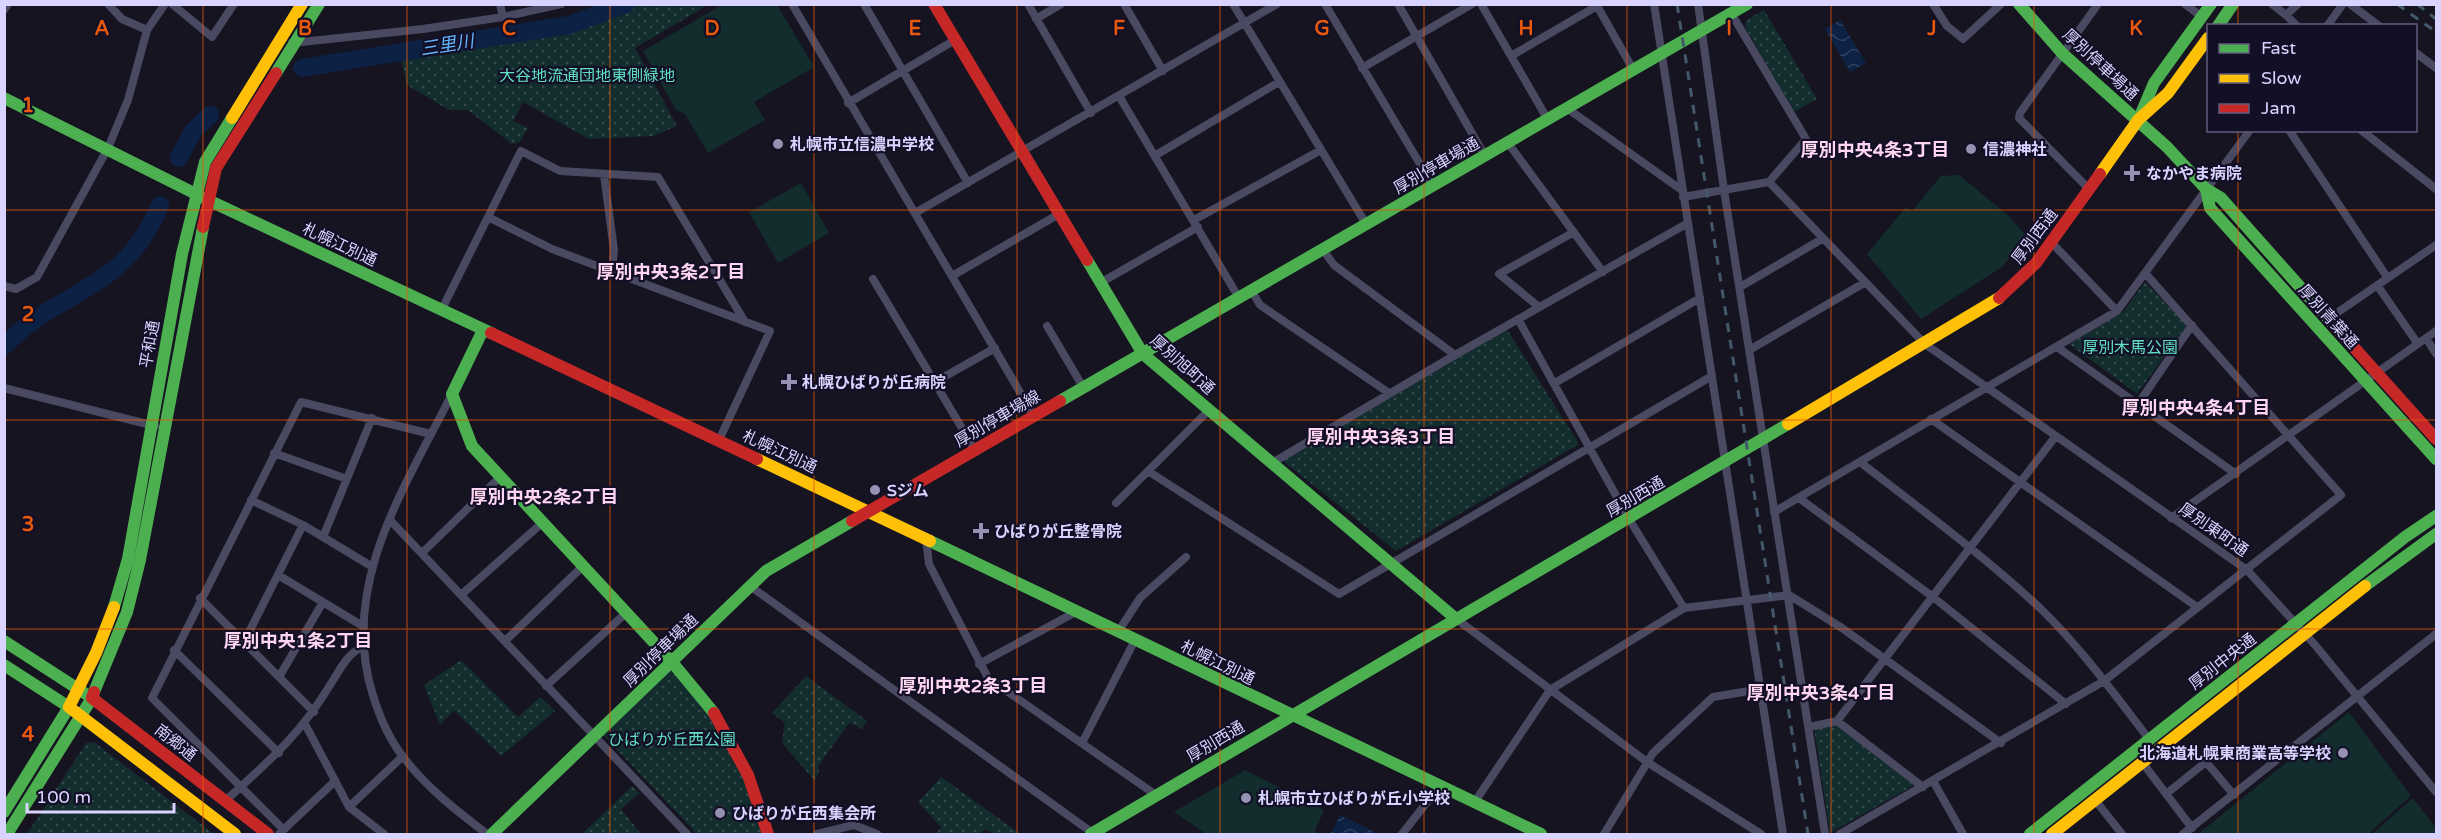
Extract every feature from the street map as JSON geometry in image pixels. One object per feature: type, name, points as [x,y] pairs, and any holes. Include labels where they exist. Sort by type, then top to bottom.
[{"type":"main road","name":"平和通","points":[[4,812],[79,689],[115,608],[128,560],[182,255],[205,162],[302,4]]},
{"type":"main road","name":"平和通","points":[[8,834],[92,698],[127,612],[140,560],[195,261],[216,168],[319,4]]},
{"type":"main road","name":"厚別旭町通","points":[[934,4],[1143,354],[1455,618]]},
{"type":"main road","name":"厚別停車場通","points":[[1143,354],[1747,4]]},
{"type":"main road","name":"厚別停車場通","points":[[2019,4],[2063,54],[2138,120]]},
{"type":"main road","name":"厚別西通","points":[[1092,834],[1455,618],[1629,519],[1925,344],[2003,295],[2028,271],[2089,189],[2138,120],[2154,82],[2211,4]]},
{"type":"main road","points":[[2219,24],[2233,4]]},
{"type":"main road","name":"厚別西通","points":[[2138,120],[2168,93],[2207,39]]},
{"type":"main road","name":"札幌江別通","points":[[4,98],[108,148],[197,195],[926,539],[1074,612],[1293,714],[1439,787],[1541,834]]},
{"type":"main road","name":"厚別青葉通","points":[[2138,120],[2206,189],[2221,198],[2436,439]]},
{"type":"main road","name":"厚別青葉通","points":[[2206,189],[2210,208],[2436,459]]},
{"type":"main road","points":[[483,330],[452,394],[472,446],[499,478],[672,662],[718,717],[736,747],[768,834]]},
{"type":"main road","name":"厚別停車場線","points":[[869,512],[1143,354]]},
{"type":"main road","name":"厚別停車場通","points":[[492,834],[766,571],[869,512]]},
{"type":"main road","name":"厚別中央通","points":[[2030,834],[2405,537],[2436,516]]},
{"type":"main road","name":"厚別中央通","points":[[2052,834],[2406,554],[2436,534]]},
{"type":"main road","name":"南郷通","points":[[4,640],[92,698],[268,834]]},
{"type":"main road","points":[[4,665],[82,716],[235,834]]},
{"type":"street","points":[[4,10],[8,4]]},
{"type":"street","points":[[108,4],[122,19],[147,30]]},
{"type":"street","points":[[4,286],[16,289],[37,277],[108,148],[128,100],[147,30],[165,4]]},
{"type":"street","points":[[172,4],[212,37],[234,4]]},
{"type":"street","points":[[500,4],[503,17]]},
{"type":"street","points":[[281,37],[294,44],[503,17],[561,4]]},
{"type":"street","points":[[792,4],[848,103],[1034,416]]},
{"type":"street","points":[[864,4],[968,183]]},
{"type":"street","points":[[1028,4],[1090,113]]},
{"type":"street","points":[[1036,19],[1061,4]]},
{"type":"street","points":[[1124,4],[1163,71]]},
{"type":"street","points":[[1233,4],[1366,224]]},
{"type":"street","points":[[915,213],[1277,4]]},
{"type":"street","points":[[1325,4],[1433,186]]},
{"type":"street","points":[[1398,4],[1485,156]]},
{"type":"street","points":[[1362,68],[1472,4]]},
{"type":"street","points":[[1481,4],[1548,120]]},
{"type":"street","points":[[1654,4],[1783,834]]},
{"type":"street","points":[[1698,4],[1724,190],[1826,834]]},
{"type":"street","points":[[1934,4],[1947,26],[1963,39],[2001,4]]},
{"type":"street","points":[[2089,189],[2019,118],[2020,113],[2098,4]]},
{"type":"street","points":[[2185,4],[2202,17]]},
{"type":"street","points":[[2272,4],[2295,24]]},
{"type":"street","points":[[2286,15],[2298,4]]},
{"type":"street","points":[[2328,24],[2343,4]]},
{"type":"street","points":[[2350,4],[2376,24]]},
{"type":"street","points":[[1511,56],[1596,5],[1634,71]]},
{"type":"street","points":[[1568,109],[1683,194],[1769,182],[1806,139],[1731,13]]},
{"type":"street","points":[[848,103],[955,40]]},
{"type":"street","points":[[2417,54],[2436,68]]},
{"type":"street","points":[[1156,154],[1279,82]]},
{"type":"street","points":[[1119,96],[1156,154],[1239,297]]},
{"type":"street","points":[[1774,512],[2117,311],[2249,132]]},
{"type":"street","points":[[2290,132],[2387,278]]},
{"type":"street","points":[[2364,132],[2434,187],[2436,177]]},
{"type":"street","points":[[1508,143],[1603,272]]},
{"type":"street","points":[[1100,283],[1321,150]]},
{"type":"street","points":[[442,309],[521,151],[560,171],[658,177],[745,322]]},
{"type":"street","points":[[604,175],[614,250],[612,273]]},
{"type":"street","name":"厚別東町通","points":[[1769,182],[1925,344],[2247,570],[2306,635],[2436,792]]},
{"type":"street","points":[[952,276],[1059,214]]},
{"type":"street","points":[[488,217],[552,249],[770,331],[718,441]]},
{"type":"street","points":[[1272,463],[1389,393],[1688,223]]},
{"type":"street","points":[[1539,307],[1500,274],[1574,232]]},
{"type":"street","points":[[1740,286],[1822,239]]},
{"type":"street","points":[[2051,242],[2117,311]]},
{"type":"street","points":[[2328,318],[2436,247]]},
{"type":"street","points":[[1323,249],[1334,265],[1455,355]]},
{"type":"street","points":[[1840,834],[2001,743],[2104,681],[2341,495],[2145,273]]},
{"type":"street","points":[[873,279],[975,450]]},
{"type":"street","points":[[1751,349],[1864,283]]},
{"type":"street","points":[[2377,285],[2422,341],[2436,354]]},
{"type":"street","points":[[1251,290],[1260,305],[1389,393]]},
{"type":"street","points":[[1555,383],[1700,298]]},
{"type":"street","points":[[1518,319],[1629,519],[1684,608]]},
{"type":"street","points":[[2138,404],[2192,325]]},
{"type":"street","points":[[1047,326],[1083,387]]},
{"type":"street","points":[[2171,518],[2436,331]]},
{"type":"street","points":[[2057,347],[2236,474]]},
{"type":"street","points":[[935,382],[994,348]]},
{"type":"street","points":[[1148,471],[1339,594],[1712,376]]},
{"type":"street","points":[[6,391],[165,428]]},
{"type":"street","points":[[452,394],[390,520],[371,566],[362,625],[362,647],[365,669],[378,711],[403,756],[445,802],[487,834]]},
{"type":"street","points":[[334,782],[281,832],[152,698],[174,650],[301,402],[431,434]]},
{"type":"street","points":[[1116,503],[1209,410]]},
{"type":"street","points":[[323,537],[372,418]]},
{"type":"street","points":[[1931,419],[2197,607]]},
{"type":"street","points":[[1809,727],[1838,721],[2055,437]]},
{"type":"street","points":[[274,453],[347,479]]},
{"type":"street","points":[[1860,462],[1971,547],[2043,611],[2104,681],[2149,739]]},
{"type":"street","points":[[422,553],[499,478]]},
{"type":"street","points":[[1799,498],[1933,597],[2066,704]]},
{"type":"street","points":[[251,500],[303,525],[371,566]]},
{"type":"street","points":[[390,520],[687,834]]},
{"type":"street","points":[[461,595],[542,523]]},
{"type":"street","points":[[244,642],[303,525]]},
{"type":"street","points":[[926,539],[929,564],[988,678],[1156,795]]},
{"type":"street","points":[[1118,632],[1140,598],[1186,557]]},
{"type":"street","points":[[505,641],[582,567]]},
{"type":"street","points":[[278,575],[362,625]]},
{"type":"street","points":[[750,586],[1092,834]]},
{"type":"street","points":[[1474,803],[1550,690],[1684,608],[1789,595],[1842,628],[2001,743]]},
{"type":"street","points":[[201,598],[314,712]]},
{"type":"street","points":[[279,677],[323,602]]},
{"type":"street","points":[[980,664],[1074,612]]},
{"type":"street","points":[[546,686],[626,613]]},
{"type":"street","points":[[1455,618],[1647,762],[1761,834]]},
{"type":"street","points":[[2183,834],[2436,634]]},
{"type":"street","points":[[1082,743],[1136,640]]},
{"type":"street","points":[[225,801],[279,753],[305,724],[350,653],[362,647]]},
{"type":"street","points":[[174,650],[279,753]]},
{"type":"street","points":[[1604,834],[1647,762],[1713,697],[1761,689]]},
{"type":"street","points":[[1838,721],[1923,787]]},
{"type":"street","points":[[305,724],[349,807],[384,834]]},
{"type":"street","points":[[349,807],[403,756]]},
{"type":"street","points":[[2142,762],[2192,828]]},
{"type":"street","points":[[2166,794],[2206,762],[2234,795]]},
{"type":"street","points":[[2428,782],[2436,776]]},
{"type":"street","points":[[1933,781],[1963,834]]},
{"type":"street","points":[[1402,834],[1439,787]]},
{"type":"street","points":[[2095,800],[2122,834]]},
{"type":"street","points":[[817,834],[854,825],[877,834]]},
{"type":"green space","name":"大谷地流通団地東側緑地","points":[[636,5],[708,5],[635,48],[677,126],[653,136],[589,139],[523,102],[513,121],[528,128],[520,142],[512,144],[468,110],[449,110],[407,85],[400,56],[614,13]]},
{"type":"green space","points":[[722,5],[777,5],[814,67],[754,102],[765,120],[708,153],[685,114],[676,110],[643,51]]},
{"type":"green space","points":[[1764,10],[1817,99],[1794,112],[1745,27],[1746,20]]},
{"type":"green space","points":[[1959,175],[2010,217],[2027,237],[2002,267],[1921,319],[1867,254],[1906,207],[1912,211],[1941,176]]},
{"type":"green space","points":[[801,183],[829,233],[778,263],[749,212]]},
{"type":"green space","name":"厚別木馬公園","points":[[2145,282],[2187,325],[2137,394],[2069,344],[2123,312]]},
{"type":"green space","points":[[1506,328],[1579,444],[1396,551],[1283,461]]},
{"type":"green space","points":[[461,660],[518,717],[540,697],[555,711],[501,756],[454,710],[440,725],[424,685]]},
{"type":"green space","name":"ひばりが丘西公園","points":[[670,670],[696,694],[734,749],[764,834],[697,834],[603,735]]},
{"type":"green space","points":[[806,676],[867,721],[862,729],[850,722],[818,766],[819,771],[815,781],[782,743],[785,723],[772,713]]},
{"type":"green space","name":"北海道札幌東商業高等学校","points":[[2349,712],[2411,796],[2368,834],[2198,834]]},
{"type":"green space","points":[[1835,725],[1916,784],[1830,833],[1814,729]]},
{"type":"green space","points":[[94,742],[214,834],[27,834],[86,743]]},
{"type":"green space","name":"札幌市立ひばりが丘小学校","points":[[1245,770],[1324,810],[1315,831],[1319,834],[1206,834],[1174,812]]},
{"type":"green space","points":[[941,777],[1019,833],[996,834],[985,829],[980,834],[936,834],[941,827],[918,802]]},
{"type":"green space","points":[[632,786],[640,793],[621,809],[641,834],[582,834]]},
{"type":"green space","points":[[2413,798],[2436,828],[2436,834],[2372,834]]},
{"type":"water","points":[[1840,20],[1866,63],[1850,72],[1825,29]]},
{"type":"water","points":[[1340,815],[1379,834],[1331,833]]},
{"type":"waterway","name":"三里川","points":[[302,68],[569,25],[626,4]]},
{"type":"waterway","name":"三里川","points":[[179,158],[193,131],[210,115]]},
{"type":"waterway","name":"三里川","points":[[4,346],[47,311],[110,273],[128,256],[145,234],[160,205]]},
{"type":"railway","points":[[1677,4],[1808,834]]},
{"type":"railway","points":[[2397,4],[2436,32]]},
{"type":"railway","points":[[2417,4],[2436,19]]},
{"type":"traffic: fast","points":[[276,73],[319,4]]},
{"type":"traffic: fast","points":[[1060,401],[1747,4]]},
{"type":"traffic: fast","points":[[2019,4],[2063,54],[2167,147],[2206,189],[2221,198],[2333,324]]},
{"type":"traffic: fast","points":[[2140,116],[2154,83],[2211,4]]},
{"type":"traffic: fast","points":[[2219,24],[2233,4]]},
{"type":"traffic: fast","points":[[4,98],[210,201],[491,333]]},
{"type":"traffic: fast","points":[[114,607],[128,559],[182,254],[205,162],[232,118]]},
{"type":"traffic: fast","points":[[2206,189],[2210,208],[2436,459]]},
{"type":"traffic: fast","points":[[94,692],[127,612],[140,560],[203,227]]},
{"type":"traffic: fast","points":[[1087,260],[1143,354],[1455,618]]},
{"type":"traffic: fast","points":[[483,330],[452,394],[472,446],[672,662],[714,713]]},
{"type":"traffic: fast","points":[[1091,834],[1788,424]]},
{"type":"traffic: fast","points":[[2030,834],[2405,537],[2436,516]]},
{"type":"traffic: fast","points":[[492,834],[766,571],[852,521]]},
{"type":"traffic: fast","points":[[2365,586],[2436,534]]},
{"type":"traffic: fast","points":[[930,541],[1541,834]]},
{"type":"traffic: fast","points":[[4,641],[92,698],[7,834]]},
{"type":"traffic: fast","points":[[4,665],[69,707],[4,812]]},
{"type":"traffic: slow","points":[[232,118],[302,4]]},
{"type":"traffic: slow","points":[[2100,174],[2138,120],[2168,93],[2207,39]]},
{"type":"traffic: slow","points":[[1788,424],[1999,298]]},
{"type":"traffic: slow","points":[[757,459],[930,541]]},
{"type":"traffic: slow","points":[[2052,834],[2365,586]]},
{"type":"traffic: slow","points":[[114,607],[96,653],[69,707],[235,834]]},
{"type":"traffic: jam","points":[[934,4],[1087,260]]},
{"type":"traffic: jam","points":[[203,227],[216,168],[276,73]]},
{"type":"traffic: jam","points":[[1999,298],[2036,263],[2100,174]]},
{"type":"traffic: jam","points":[[2333,324],[2436,439]]},
{"type":"traffic: jam","points":[[491,333],[757,459]]},
{"type":"traffic: jam","points":[[852,521],[1060,401]]},
{"type":"traffic: jam","points":[[94,692],[92,698],[268,834]]},
{"type":"traffic: jam","points":[[714,713],[748,775],[768,834]]},
{"type":"place","name":"札幌市立信濃中学校","points":[[778,144]]},
{"type":"place","name":"信濃神社","points":[[1971,149]]},
{"type":"place","name":"なかやま病院","points":[[2132,173]]},
{"type":"place","name":"札幌ひばりが丘病院","points":[[789,382]]},
{"type":"place","name":"Sジム","points":[[875,490]]},
{"type":"place","name":"ひばりが丘整骨院","points":[[981,531]]},
{"type":"place","name":"北海道札幌東商業高等学校","points":[[2343,753]]},
{"type":"place","name":"札幌市立ひばりが丘小学校","points":[[1246,798]]},
{"type":"place","name":"ひばりが丘西集会所","points":[[720,813]]},
{"type":"district","name":"厚別中央4条3丁目","points":[[1875,150]]},
{"type":"district","name":"厚別中央3条2丁目","points":[[671,272]]},
{"type":"district","name":"厚別中央4条4丁目","points":[[2196,408]]},
{"type":"district","name":"厚別中央3条3丁目","points":[[1381,437]]},
{"type":"district","name":"厚別中央2条2丁目","points":[[544,497]]},
{"type":"district","name":"厚別中央1条2丁目","points":[[298,641]]},
{"type":"district","name":"厚別中央2条3丁目","points":[[973,686]]},
{"type":"district","name":"厚別中央3条4丁目","points":[[1821,693]]}]
